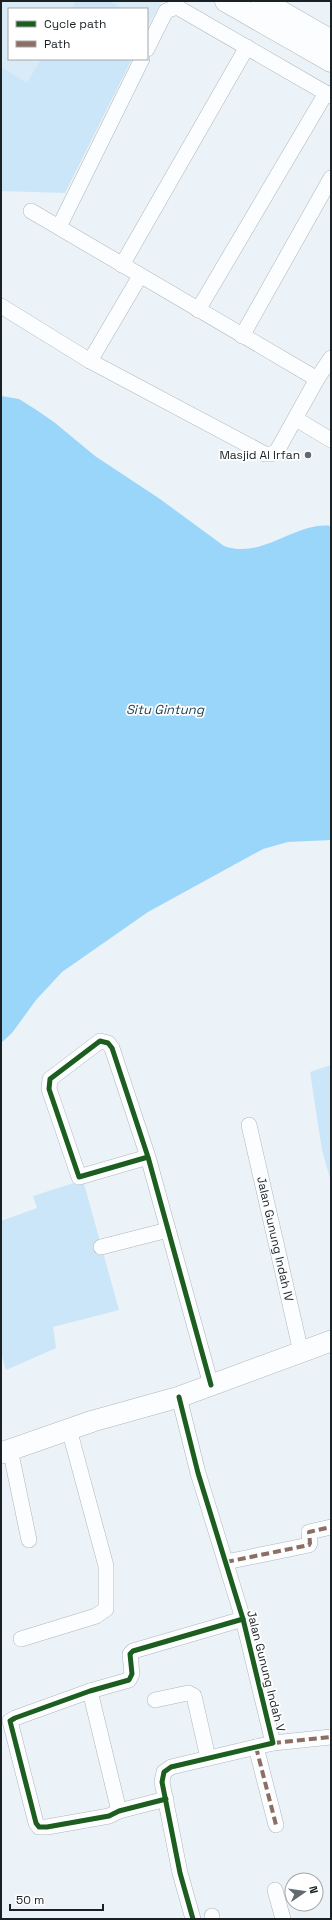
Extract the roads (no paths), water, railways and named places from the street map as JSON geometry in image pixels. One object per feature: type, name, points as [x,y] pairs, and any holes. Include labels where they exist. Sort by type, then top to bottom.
[{"type":"highway","points":[[226,1],[331,61]]},
{"type":"highway","points":[[262,1],[331,41]]},
{"type":"street","points":[[148,47],[166,11],[177,7],[328,94],[198,310]]},
{"type":"street","points":[[122,265],[247,47]]},
{"type":"street","points":[[59,227],[142,60]]},
{"type":"street","points":[[242,336],[331,178]]},
{"type":"street","points":[[32,211],[317,379]]},
{"type":"street","points":[[90,360],[140,276]]},
{"type":"street","points":[[1,306],[90,360],[265,454],[272,454],[277,450],[296,419],[317,379],[331,358]]},
{"type":"street","points":[[296,419],[331,440]]},
{"type":"street","points":[[148,1157],[79,1177],[50,1092],[49,1082],[52,1077],[100,1041],[108,1043],[112,1048],[148,1157],[211,1385]]},
{"type":"street","name":"Jalan Gunung Indah IV","points":[[249,1125],[301,1352]]},
{"type":"street","points":[[101,1247],[168,1230]]},
{"type":"street","points":[[29,1540],[6,1451],[69,1429],[179,1397],[331,1341]]},
{"type":"street","name":"Jalan Gunung Indah V","points":[[179,1397],[198,1473],[243,1619],[273,1743],[166,1769],[162,1776],[180,1873],[193,1919]]},
{"type":"street","points":[[21,1639],[96,1616],[106,1609],[106,1566],[69,1429]]},
{"type":"street","points":[[226,1562],[309,1545],[309,1532],[331,1527]]},
{"type":"street","points":[[166,1799],[119,1811],[109,1816],[47,1828],[39,1827],[36,1823],[10,1722],[15,1718],[90,1691],[129,1680],[132,1678],[130,1654],[133,1651],[243,1619]]},
{"type":"street","points":[[90,1691],[119,1811]]},
{"type":"street","points":[[155,1700],[188,1693],[194,1696],[208,1758]]},
{"type":"street","points":[[273,1743],[331,1738]]},
{"type":"street","points":[[256,1747],[276,1825]]},
{"type":"street","points":[[275,1890],[283,1919]]},
{"type":"water","name":"Situ Gintung","points":[[1,396],[19,399],[35,409],[54,422],[95,456],[160,499],[224,546],[238,549],[252,548],[266,545],[305,529],[318,526],[331,526],[331,840],[288,842],[263,849],[148,912],[62,972],[36,1000],[12,1033],[1,1043]]},
{"type":"place","name":"Masjid Al Irfan","points":[[308,455]]}]
